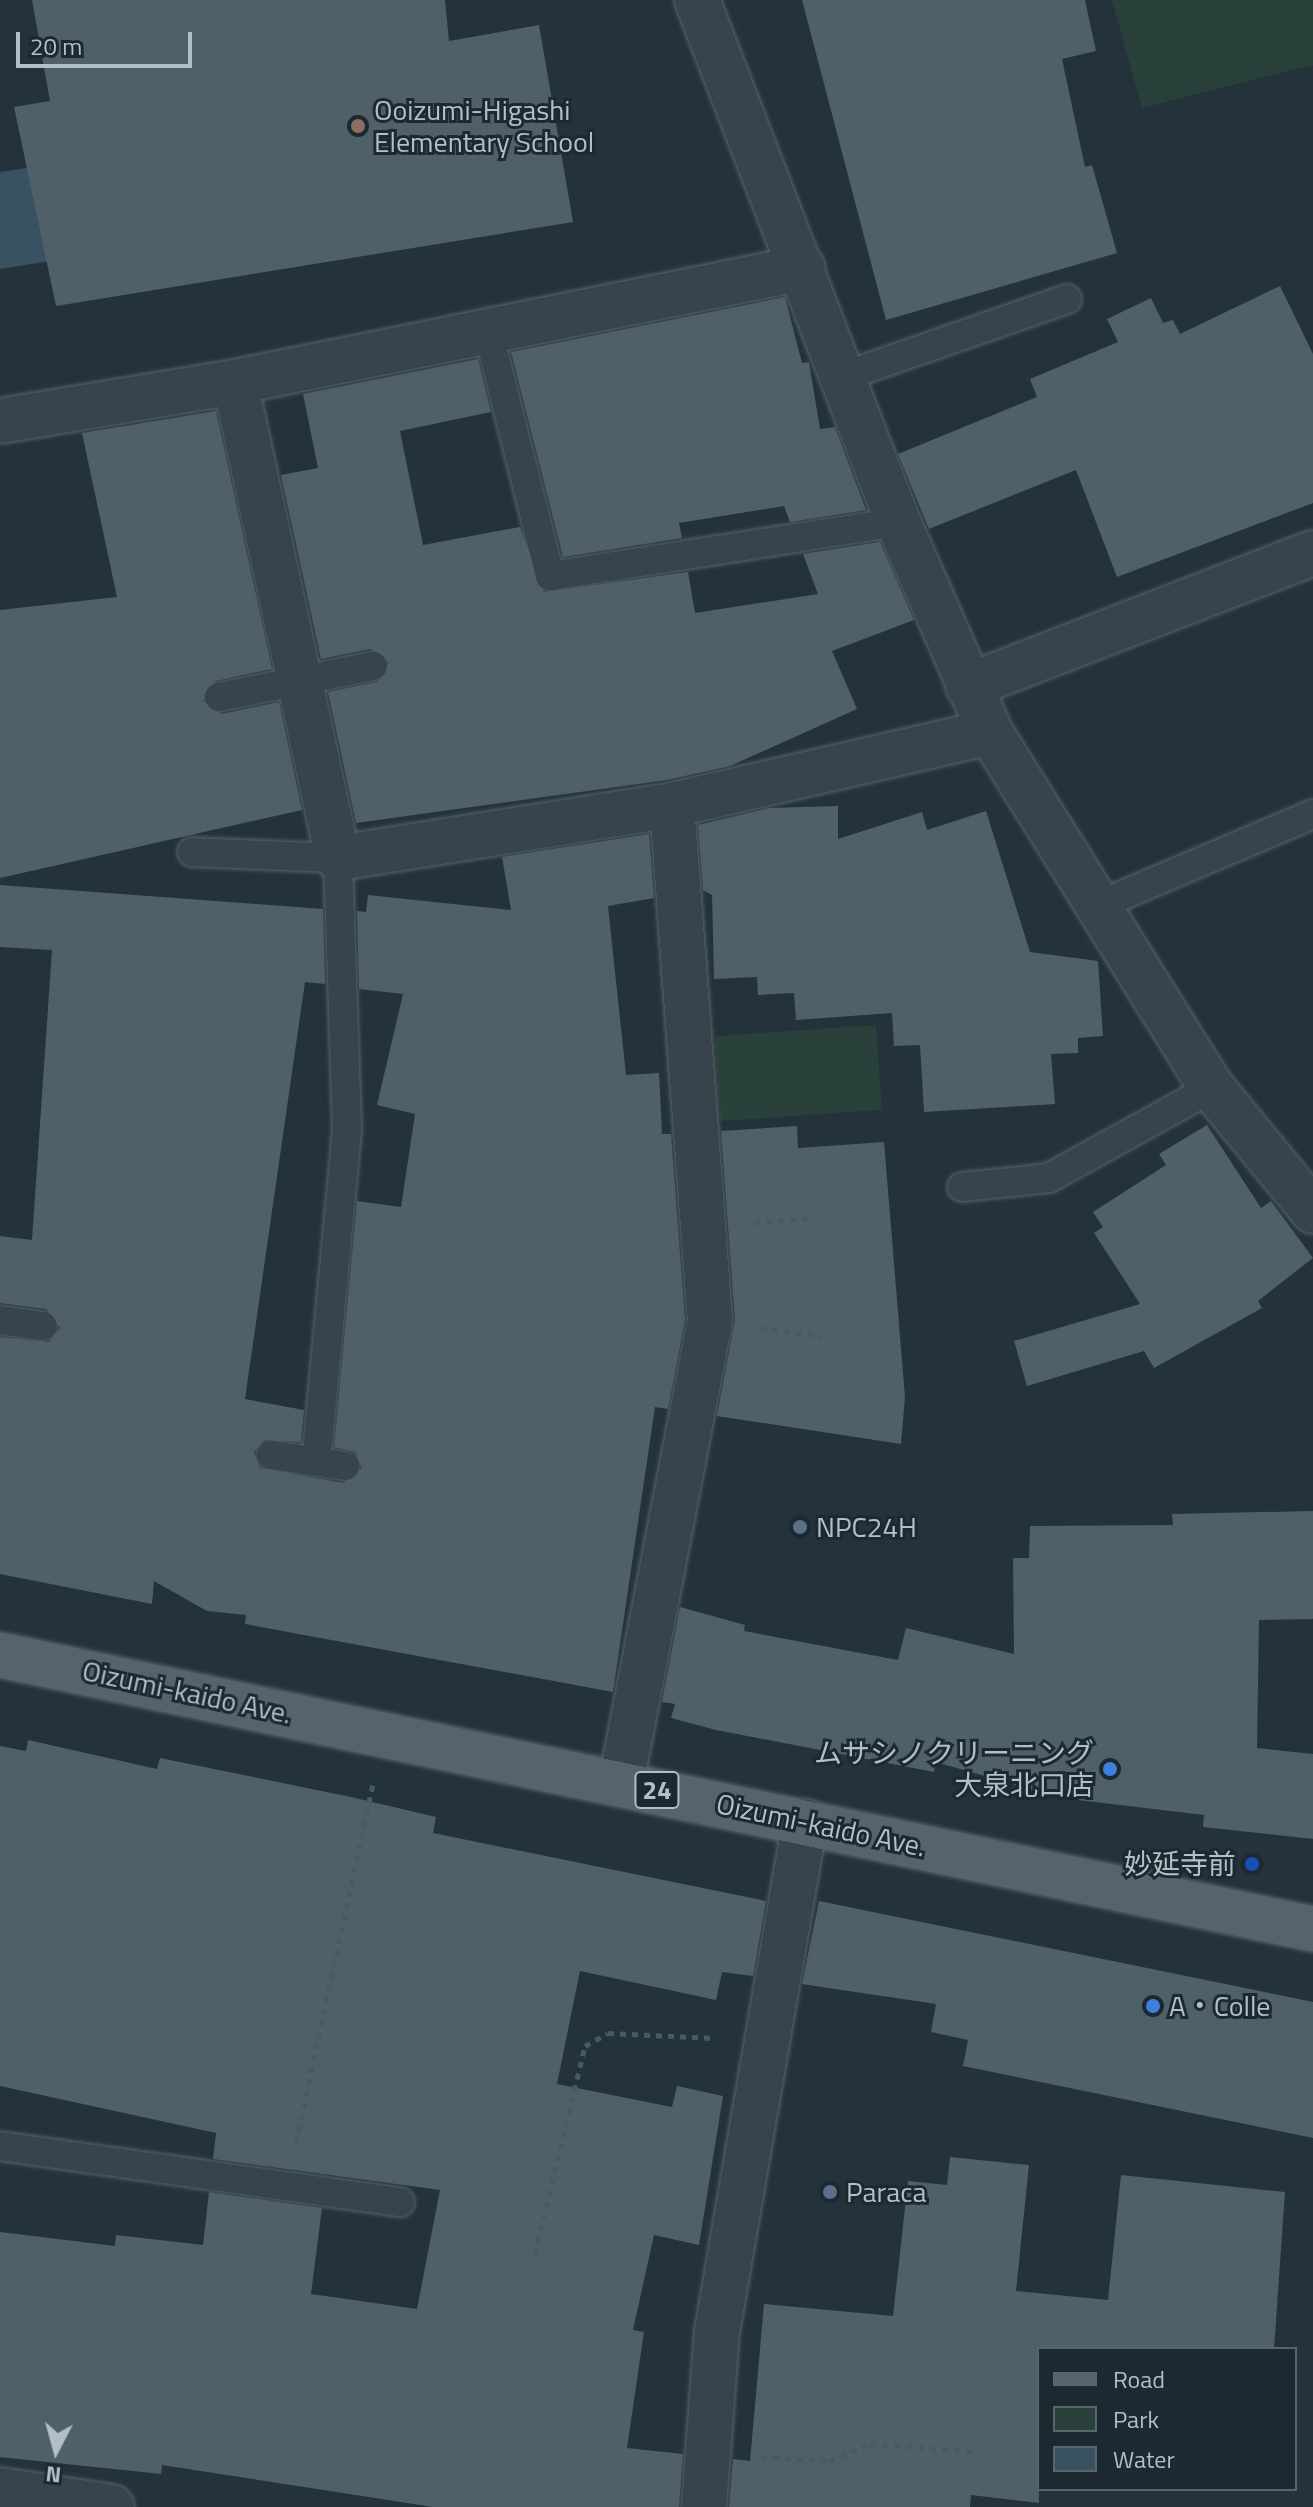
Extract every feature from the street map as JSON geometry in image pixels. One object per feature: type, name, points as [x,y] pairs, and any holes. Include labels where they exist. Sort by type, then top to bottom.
[{"type":"main road","name":"Oizumi-kaido Ave.","points":[[0,1655],[1313,1929]]},
{"type":"street","points":[[697,0],[803,268],[898,522],[990,732],[1095,907],[1212,1088],[1313,1211]]},
{"type":"street","points":[[0,421],[235,382],[487,327],[803,268]]},
{"type":"street","points":[[235,382],[338,858],[672,805],[990,732]]},
{"type":"street","points":[[968,686],[1313,553]]},
{"type":"street","points":[[621,1783],[710,1321],[672,805]]},
{"type":"street","points":[[704,2507],[717,2332],[805,1822]]},
{"type":"street","points":[[0,2490],[112,2507]]},
{"type":"lane","points":[[842,377],[1067,299]]},
{"type":"lane","points":[[487,327],[550,576],[898,522]]},
{"type":"lane","points":[[219,697],[373,666]]},
{"type":"lane","points":[[1095,907],[1313,814]]},
{"type":"lane","points":[[192,852],[338,858],[347,1130],[316,1462]]},
{"type":"lane","points":[[962,1187],[1049,1178],[1212,1088]]},
{"type":"lane","points":[[0,1320],[43,1326]]},
{"type":"lane","points":[[271,1455],[345,1466]]},
{"type":"lane","points":[[0,2146],[400,2202]]},
{"type":"path","points":[[287,2184],[385,1733]]},
{"type":"path","points":[[535,2254],[585,2046],[594,2035],[767,2040]]},
{"type":"path","points":[[708,2454],[829,2461],[870,2444],[972,2451]]},
{"type":"green space","points":[[1112,0],[1313,0],[1313,65],[1142,108]]},
{"type":"green space","points":[[876,1025],[882,1110],[720,1121],[714,1036]]},
{"type":"water","points":[[80,160],[94,254],[0,269],[0,172]]},
{"type":"building","points":[[32,0],[445,0],[449,41],[539,25],[573,222],[56,306],[14,107],[50,101]]},
{"type":"building","points":[[802,0],[1085,0],[1096,51],[1062,59],[1085,167],[1092,165],[1117,253],[886,320]]},
{"type":"building","points":[[1280,286],[1313,354],[1313,503],[1117,577],[1076,470],[929,529],[898,454],[1037,397],[1030,379],[1118,342],[1107,319],[1151,298],[1163,323],[1173,320],[1180,334]]},
{"type":"building","points":[[785,297],[802,363],[809,362],[820,429],[835,427],[866,510],[790,522],[784,506],[679,523],[682,538],[563,557],[511,352]]},
{"type":"building","points":[[478,359],[491,412],[400,431],[423,545],[520,527],[544,592],[688,572],[695,613],[818,594],[803,554],[880,542],[914,620],[832,651],[857,709],[730,766],[667,780],[356,823],[328,692],[377,682],[389,662],[370,649],[321,659],[281,475],[318,468],[303,394]]},
{"type":"building","points":[[216,411],[272,669],[215,681],[203,701],[222,714],[279,702],[302,810],[0,878],[0,610],[117,597],[82,433]]},
{"type":"building","points":[[838,806],[838,839],[922,812],[927,830],[986,811],[1030,952],[1098,961],[1103,1036],[1078,1038],[1078,1053],[1051,1054],[1055,1104],[924,1112],[920,1045],[894,1046],[892,1013],[796,1020],[794,993],[758,995],[757,977],[714,979],[712,895],[703,890],[698,825],[769,808]]},
{"type":"building","points":[[649,834],[654,898],[608,906],[626,1075],[659,1073],[662,1134],[671,1134],[685,1320],[668,1409],[655,1407],[613,1692],[245,1624],[246,1615],[207,1611],[154,1581],[152,1604],[0,1574],[0,1337],[49,1342],[60,1328],[46,1309],[0,1303],[0,1236],[32,1240],[52,950],[0,947],[0,885],[323,909],[325,984],[305,982],[245,1399],[304,1410],[301,1442],[264,1440],[254,1452],[260,1468],[343,1483],[362,1468],[355,1452],[334,1447],[357,1201],[401,1207],[415,1114],[377,1105],[403,994],[359,989],[357,911],[366,912],[368,895],[511,910],[502,857]]},
{"type":"building","points":[[1207,1125],[1261,1208],[1271,1201],[1313,1258],[1258,1301],[1262,1308],[1154,1368],[1144,1351],[1027,1386],[1014,1341],[1140,1304],[1094,1233],[1103,1227],[1093,1212],[1166,1165],[1159,1154]]},
{"type":"building","points":[[797,1126],[798,1148],[884,1142],[905,1397],[901,1444],[717,1416],[735,1320],[721,1131]]},
{"type":"building","points":[[1313,1511],[1313,1619],[1259,1620],[1257,1748],[1313,1754],[1313,1839],[1203,1827],[1204,1815],[1061,1798],[936,1762],[934,1772],[716,1730],[671,1718],[675,1704],[662,1702],[680,1607],[745,1625],[744,1631],[898,1660],[906,1628],[1014,1654],[1013,1558],[1029,1558],[1030,1526],[1173,1525],[1172,1514]]},
{"type":"building","points":[[28,1740],[157,1769],[160,1758],[351,1797],[436,1817],[433,1833],[766,1901],[753,1976],[722,1972],[716,2000],[580,1971],[557,2084],[672,2107],[677,2086],[723,2096],[699,2245],[654,2235],[633,2330],[644,2332],[627,2448],[683,2454],[679,2507],[433,2507],[162,2465],[161,2474],[0,2457],[0,2232],[115,2246],[116,2235],[203,2245],[209,2192],[322,2208],[311,2294],[417,2309],[440,2190],[213,2159],[216,2133],[0,2086],[0,1746],[26,1751]]},
{"type":"building","points":[[819,1901],[1313,2002],[1313,2138],[963,2066],[968,2040],[931,2032],[936,2004],[802,1984]]},
{"type":"building","points":[[950,2157],[1029,2165],[1016,2291],[1108,2300],[1121,2175],[1285,2192],[1274,2347],[1037,2347],[1039,2503],[971,2495],[970,2507],[729,2507],[733,2459],[750,2461],[764,2304],[893,2316],[908,2181],[947,2185]]},
{"type":"place","name":"Ooizumi-Higashi Elementary School","points":[[358,126]]},
{"type":"place","name":"NPC24H","points":[[800,1527]]},
{"type":"place","name":"ムサシノクリーニング 大泉北口店","points":[[1110,1769]]},
{"type":"place","name":"妙延寺前","points":[[1252,1864]]},
{"type":"place","name":"A・Colle","points":[[1153,2006]]},
{"type":"place","name":"Paraca","points":[[830,2192]]}]
